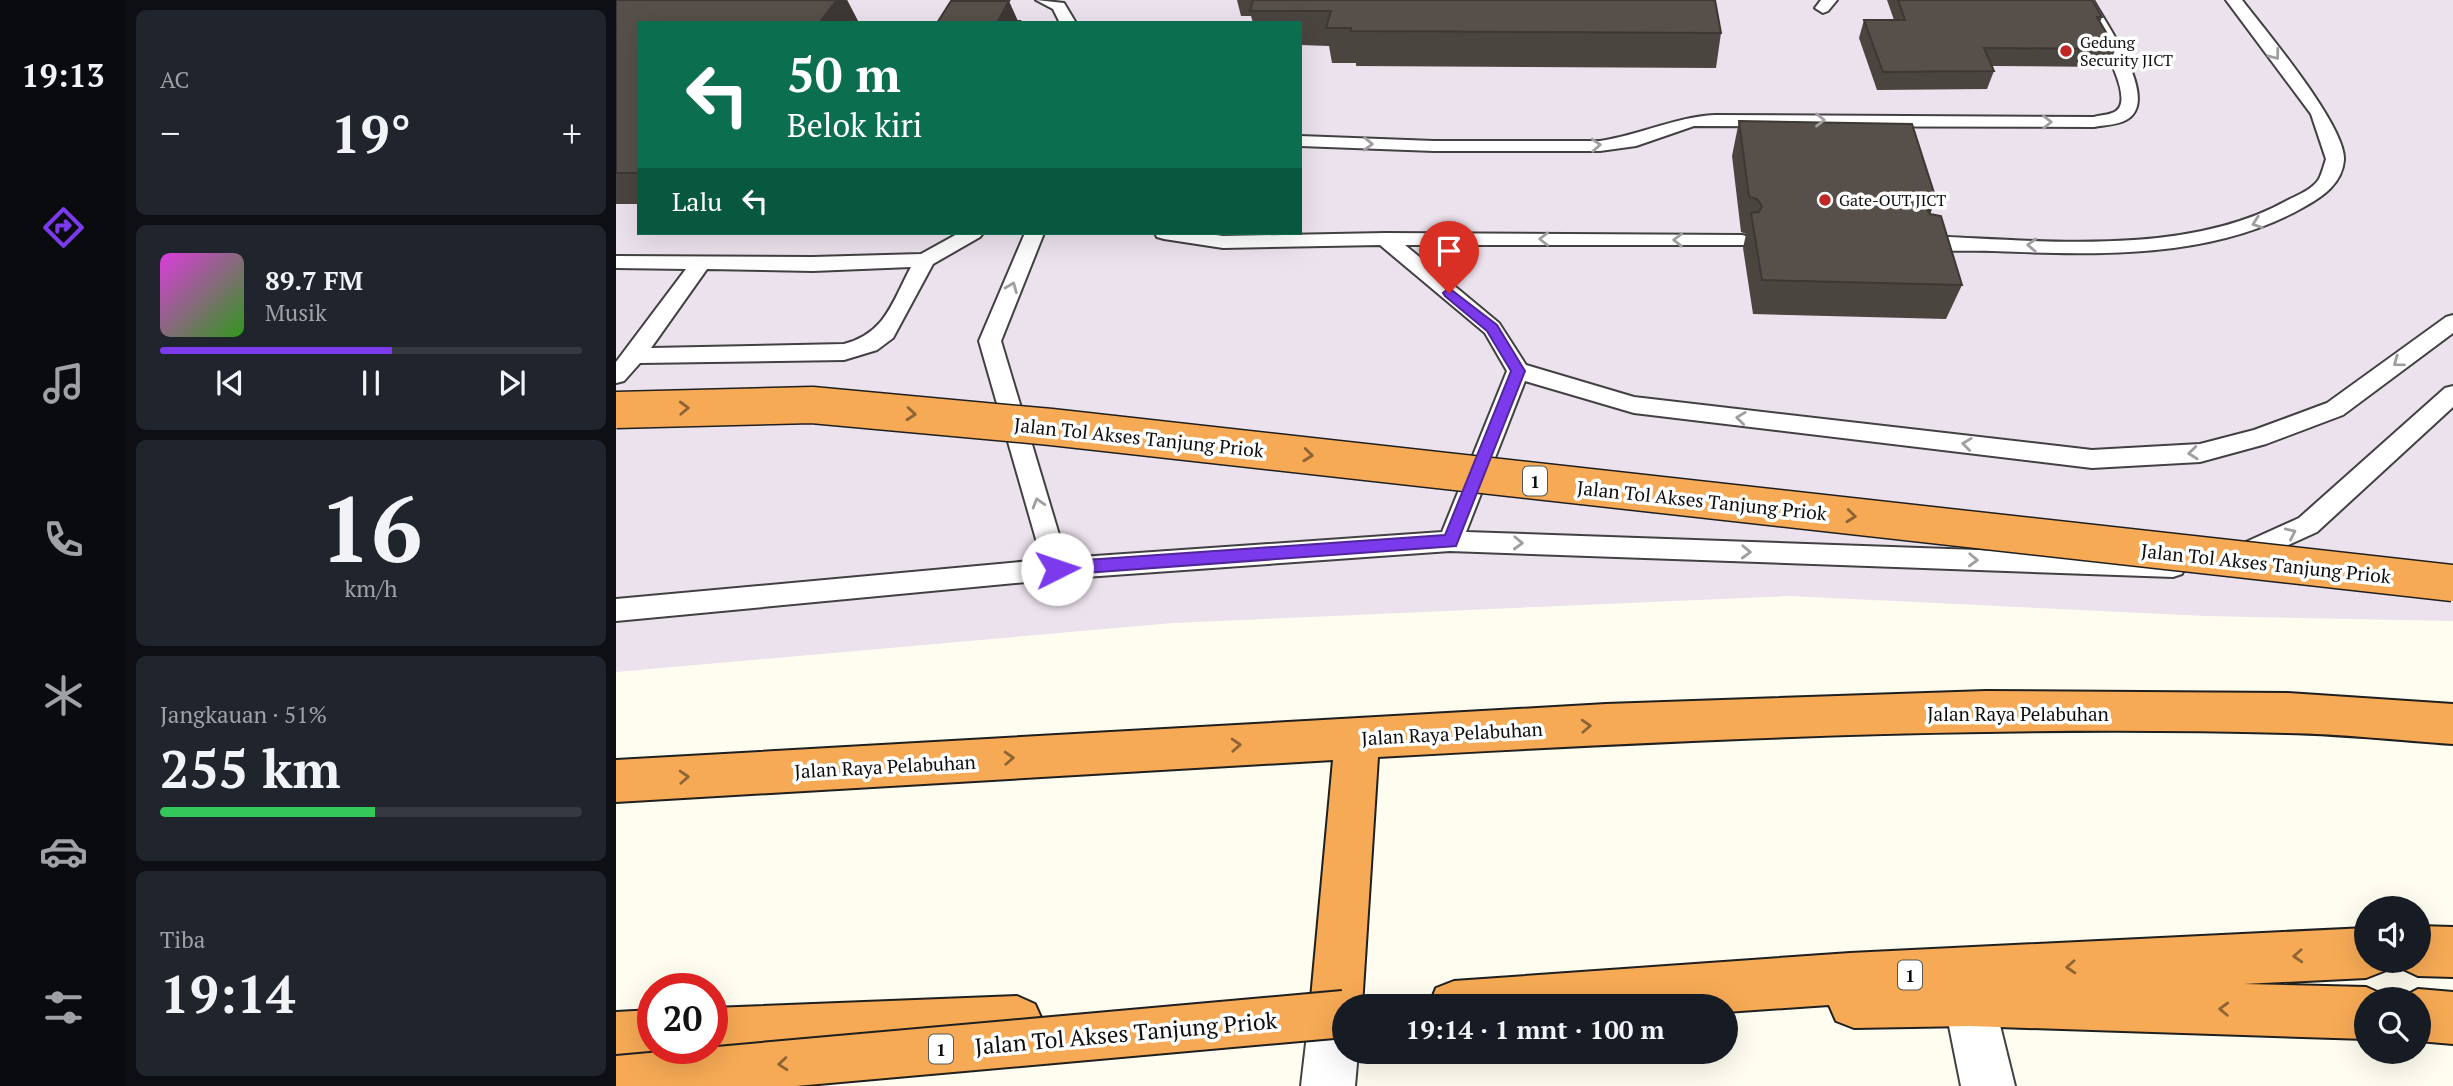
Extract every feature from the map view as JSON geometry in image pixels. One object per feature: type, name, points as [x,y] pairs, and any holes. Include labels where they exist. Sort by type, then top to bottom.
[{"type":"highway","name":"Jalan Tol Akses Tanjung Priok","points":[[616,410],[812,405],[1051,427],[2453,583]]},
{"type":"highway","name":"Jalan Raya Pelabuhan","points":[[2288,713],[2453,702]]},
{"type":"highway","name":"Jalan Raya Pelabuhan","points":[[616,781],[1606,724],[1972,711],[2288,713],[2453,724]]},
{"type":"highway","points":[[1342,994],[1357,738]]},
{"type":"highway","points":[[2431,951],[2453,952]]},
{"type":"highway","name":"1","points":[[1624,994],[1850,978],[2354,954]]},
{"type":"highway","points":[[1738,1004],[1969,1001],[2354,1013]]},
{"type":"highway","points":[[729,1033],[1332,1011]]},
{"type":"highway","name":"Jalan Tol Akses Tanjung Priok","points":[[616,1079],[1332,1012]]},
{"type":"highway","points":[[2431,1016],[2453,1017]]},
{"type":"highway","points":[[616,1038],[637,1037]]},
{"type":"street","points":[[1969,1001],[1987,1086]]},
{"type":"street","points":[[723,1086],[729,1033]]},
{"type":"street","points":[[1328,1086],[1332,1063]]},
{"type":"lane","points":[[1044,0],[1059,6],[1067,21]]},
{"type":"lane","points":[[1302,141],[1434,146],[1600,146],[1630,142],[1692,121],[2094,122],[2121,116],[2130,105],[2130,87],[2085,0]]},
{"type":"lane","points":[[1924,242],[2157,244],[2238,230],[2287,212],[2325,184],[2335,159],[2319,114],[2234,0]]},
{"type":"lane","points":[[616,262],[813,264],[925,261],[970,235]]},
{"type":"lane","points":[[1033,235],[990,341],[1057,569]]},
{"type":"lane","points":[[1177,235],[1223,242],[1384,239],[1742,241]]},
{"type":"lane","points":[[1384,239],[1492,328],[1518,371],[1634,405],[2064,456],[2106,459],[2200,453],[2258,438],[2335,409],[2453,322]]},
{"type":"lane","points":[[634,356],[844,352],[870,345],[886,333],[925,261]]},
{"type":"lane","points":[[616,375],[634,356],[701,263]]},
{"type":"lane","points":[[1450,541],[1518,371]]},
{"type":"lane","points":[[616,610],[1057,569],[1450,541],[2213,569],[2308,525],[2453,394]]},
{"type":"shaded area","points":[[616,0],[2453,0],[2453,621],[2205,616],[1789,596],[1173,623],[616,672]]},
{"type":"building","points":[[616,0],[837,0],[821,21],[637,21],[637,173],[616,173]]},
{"type":"building","points":[[1253,0],[1715,0],[1721,33],[1351,31],[1351,28],[1326,28],[1331,11],[1250,11]]},
{"type":"building","points":[[1898,0],[2092,0],[2102,17],[2097,17],[2116,49],[1984,48],[1994,71],[1883,72],[1864,20],[1905,20]]},
{"type":"building","points":[[951,1],[1009,1],[998,21],[938,21]]},
{"type":"building","name":"Gate-OUT JICT","points":[[1739,121],[1912,124],[1936,199],[1928,201],[1925,207],[1930,214],[1941,216],[1962,285],[1762,280],[1751,213],[1759,212],[1762,206],[1757,199],[1749,197]]},
{"type":"place","name":"Gedung Security JICT","points":[[2066,51]]},
{"type":"place","name":"Gate-OUT JICT","points":[[1825,200]]},
{"type":"route","points":[[1057,569],[1450,541],[1518,371],[1492,328],[1449,293]]}]
